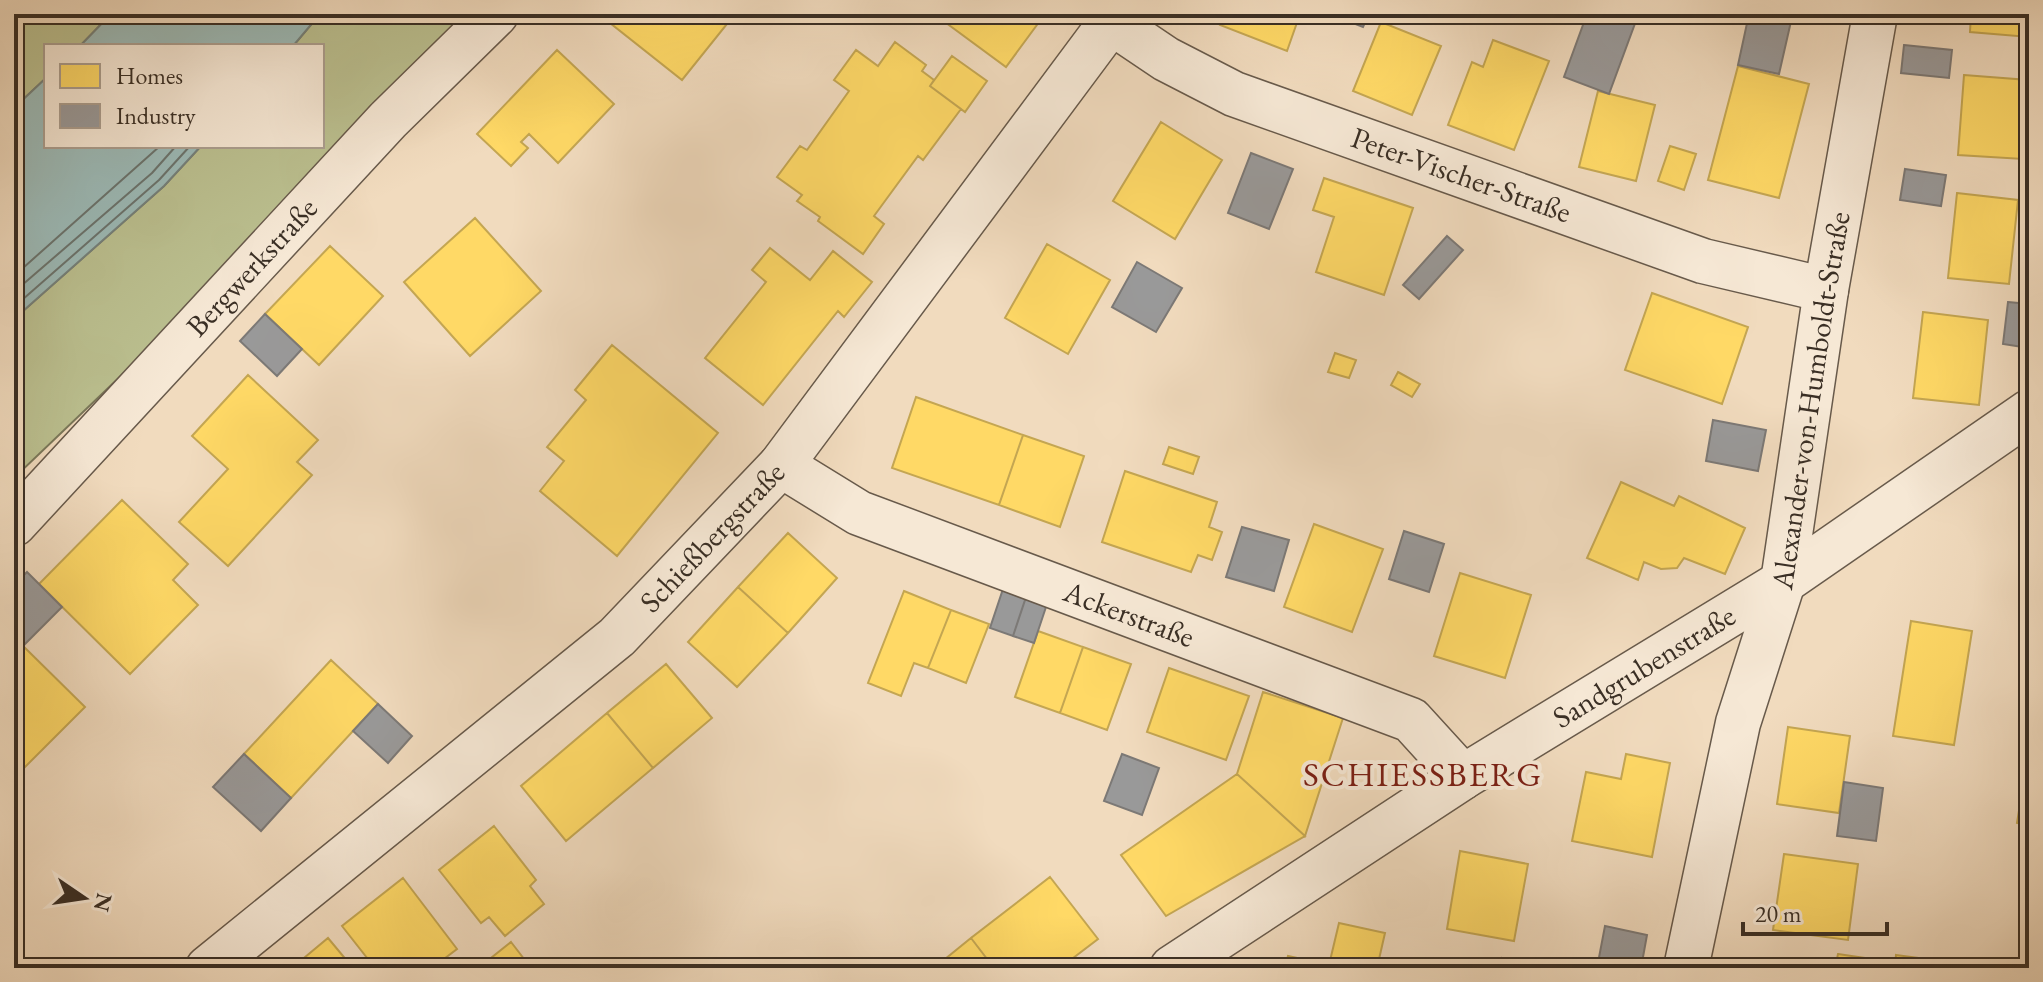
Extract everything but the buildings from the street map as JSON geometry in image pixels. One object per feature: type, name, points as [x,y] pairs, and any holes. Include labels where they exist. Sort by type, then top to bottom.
[{"type":"street","name":"Bergwerkstraße","points":[[14,524],[388,120],[496,14]]},
{"type":"street","name":"Alexander-von-Humboldt-Straße","points":[[1686,968],[1738,723],[1783,582],[1826,290],[1875,14]]},
{"type":"street","name":"Peter-Vischer-Straße","points":[[1114,18],[1166,59],[1234,94],[1703,261],[1826,290]]},
{"type":"street","name":"Schießbergstraße","points":[[208,968],[617,637],[781,465],[1114,18]]},
{"type":"street","name":"Sandgrubenstraße","points":[[1172,968],[1463,777],[1783,582],[2029,412]]},
{"type":"street","name":"Ackerstraße","points":[[781,465],[859,513],[1411,720],[1463,777]]},
{"type":"green space","points":[[14,14],[111,14],[82,44],[44,44],[44,80],[14,108]]},
{"type":"green space","points":[[320,14],[469,14],[171,328],[14,478],[14,319],[164,186],[199,148],[324,148],[324,44],[295,44]]},
{"type":"water","points":[[111,14],[320,14],[295,44],[82,44]]},
{"type":"water","points":[[44,80],[44,148],[199,148],[164,186],[14,319],[14,108]]},
{"type":"district","name":"SCHIESSBERG","points":[[1423,774]]}]
